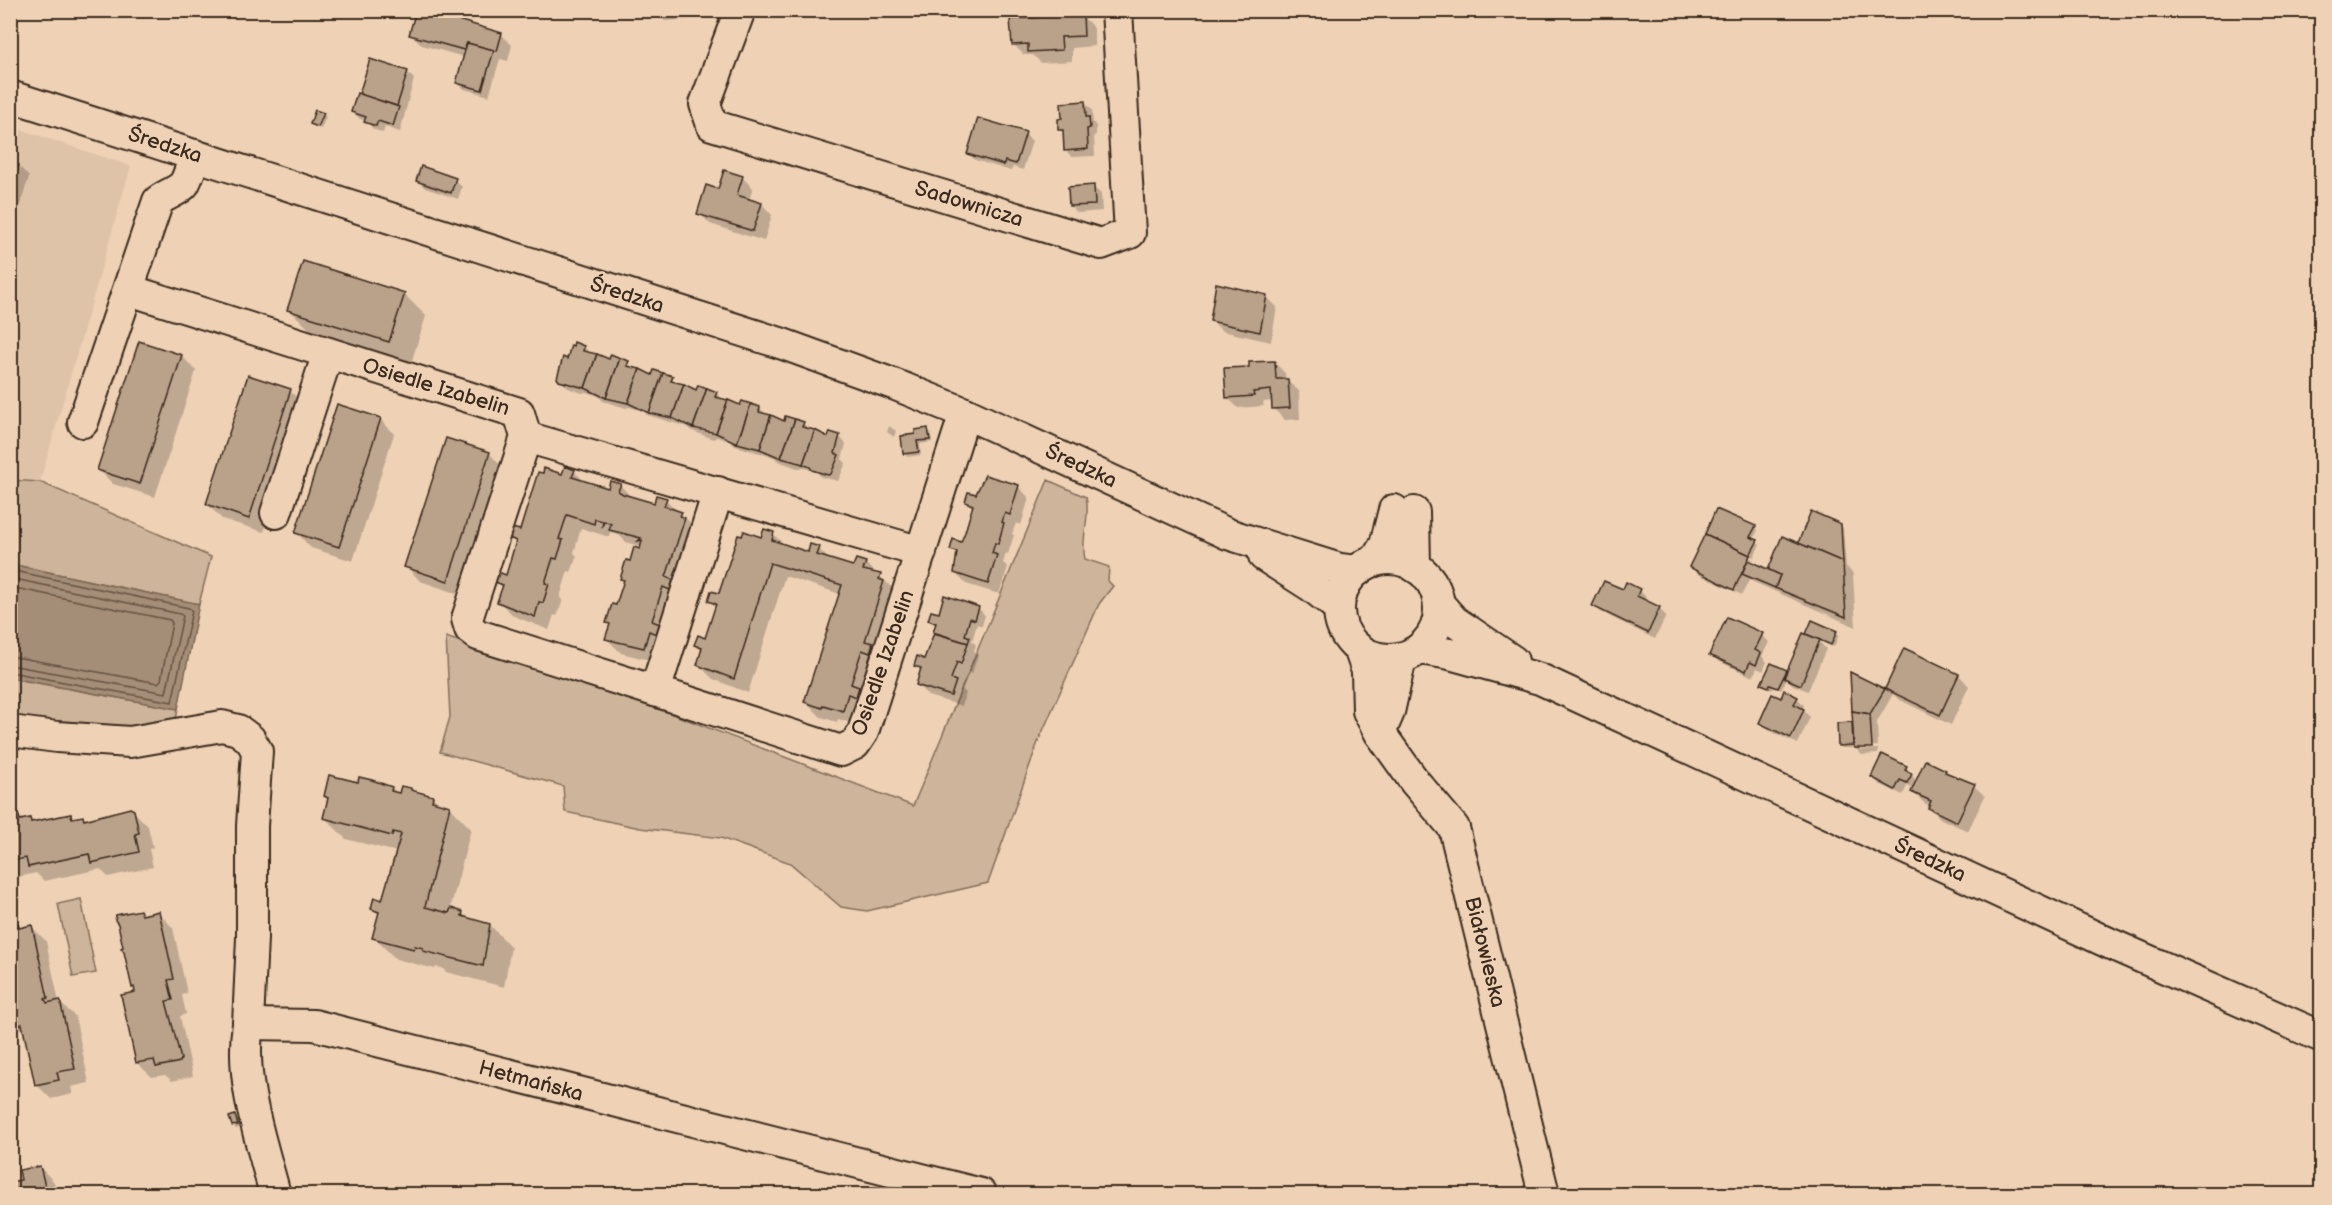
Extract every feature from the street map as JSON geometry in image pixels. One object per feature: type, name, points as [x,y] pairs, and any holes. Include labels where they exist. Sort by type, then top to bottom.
[{"type":"street","name":"Sadownicza","points":[[740,10],[705,104],[712,124],[1101,244],[1130,233],[1117,10]]},
{"type":"street","name":"Średzka","points":[[10,96],[783,344],[965,413],[1228,534],[1340,569],[1366,566]]},
{"type":"street","points":[[82,422],[158,201],[168,192],[177,190],[184,184],[195,155]]},
{"type":"street","name":"Osiedle Izabelin","points":[[129,290],[519,413],[526,437],[467,619],[470,629],[478,635],[841,751],[855,744],[863,732],[965,413]]},
{"type":"street","points":[[276,513],[328,353]]},
{"type":"street","name":"Osiedle Izabelin","points":[[526,437],[921,552]]},
{"type":"street","points":[[655,690],[718,492]]},
{"type":"street","points":[[1366,566],[1397,560],[1415,567],[1430,580],[1439,604],[1436,629],[1429,640],[1410,654],[1380,659],[1360,651],[1344,632],[1339,608],[1344,588],[1384,545],[1404,511],[1415,567]]},
{"type":"street","name":"Średzka","points":[[1228,534],[1311,586],[1339,608]]},
{"type":"street","name":"Średzka","points":[[1439,604],[1454,621],[1475,637],[1540,679],[2151,962],[2322,1037]]},
{"type":"street","name":"Białowieska","points":[[1360,651],[1367,671],[1368,711],[1380,733],[1415,782],[1454,828],[1544,1194]]},
{"type":"street","name":"Średzka","points":[[1410,654],[1450,654],[1540,679]]},
{"type":"street","points":[[1380,733],[1410,654]]},
{"type":"street","points":[[10,731],[130,742],[222,726],[238,730],[250,739],[257,752],[252,826],[252,938],[248,1024],[244,1045],[250,1092],[275,1194]]},
{"type":"street","name":"Hetmańska","points":[[248,1024],[314,1025],[981,1194]]},
{"type":"shaded area","points":[[10,126],[131,166],[40,482],[11,480]]},
{"type":"shaded area","points":[[10,480],[40,482],[211,557],[199,604],[11,564]]},
{"type":"shaded area","points":[[1048,480],[1086,497],[1085,559],[1109,567],[1108,581],[1113,586],[1099,604],[1038,742],[988,883],[867,911],[841,907],[790,863],[721,838],[640,828],[565,812],[563,786],[440,752],[450,717],[446,637],[667,712],[913,806]]},
{"type":"shaded area","points":[[10,678],[178,709],[175,724],[115,731],[11,717]]},
{"type":"shaded area","points":[[81,899],[96,973],[73,977],[58,904]]},
{"type":"water","points":[[10,564],[199,604],[178,709],[11,678]]},
{"type":"building","points":[[416,10],[424,10],[502,33],[497,51],[467,43],[464,50],[409,35]]},
{"type":"building","points":[[656,10],[688,10],[688,13],[657,15]]},
{"type":"building","points":[[1083,15],[1084,36],[1061,37],[1062,50],[1028,52],[1028,44],[1012,45],[1010,19]]},
{"type":"building","points":[[467,43],[494,50],[482,90],[456,83]]},
{"type":"building","points":[[370,59],[408,71],[397,106],[359,94]]},
{"type":"building","points":[[357,93],[399,107],[393,126],[378,121],[376,126],[364,122],[366,117],[351,112]]},
{"type":"building","points":[[1085,101],[1086,117],[1089,117],[1090,128],[1087,129],[1088,149],[1064,151],[1063,130],[1058,130],[1058,119],[1062,118],[1061,103]]},
{"type":"building","points":[[315,110],[324,113],[318,127],[310,124]]},
{"type":"building","points":[[978,118],[1026,132],[1016,164],[1005,161],[1004,165],[967,154]]},
{"type":"building","points":[[10,162],[19,165],[10,193]]},
{"type":"building","points":[[421,166],[456,178],[451,193],[416,181]]},
{"type":"building","points":[[724,170],[743,176],[737,195],[762,203],[753,231],[697,214],[706,185],[718,189]]},
{"type":"building","points":[[1094,185],[1095,205],[1069,206],[1068,187]]},
{"type":"building","points":[[303,261],[405,293],[389,342],[287,310]]},
{"type":"building","points":[[1216,283],[1267,295],[1260,332],[1210,321]]},
{"type":"building","points":[[139,341],[182,355],[140,484],[97,470]]},
{"type":"building","points":[[574,342],[584,346],[583,351],[597,354],[585,388],[559,381],[557,378],[563,357],[567,359]]},
{"type":"building","points":[[597,354],[609,359],[611,354],[620,358],[606,398],[585,388]]},
{"type":"building","points":[[620,358],[629,361],[627,366],[640,369],[628,403],[606,398]]},
{"type":"building","points":[[1275,361],[1276,379],[1288,379],[1290,408],[1272,409],[1271,390],[1253,392],[1254,396],[1226,398],[1224,368],[1249,367],[1249,362]]},
{"type":"building","points":[[640,369],[652,375],[654,370],[663,373],[649,413],[628,403]]},
{"type":"building","points":[[663,373],[673,376],[671,381],[684,384],[672,418],[649,413]]},
{"type":"building","points":[[248,375],[291,389],[249,519],[206,504]]},
{"type":"building","points":[[684,384],[696,390],[698,385],[707,388],[693,428],[672,418]]},
{"type":"building","points":[[707,388],[717,392],[715,397],[728,400],[716,433],[693,428]]},
{"type":"building","points":[[728,400],[740,405],[742,401],[751,404],[737,443],[716,433]]},
{"type":"building","points":[[337,404],[381,418],[339,547],[295,533]]},
{"type":"building","points":[[751,404],[760,407],[759,412],[771,415],[760,449],[737,443]]},
{"type":"building","points":[[771,415],[784,421],[785,416],[795,419],[781,458],[760,449]]},
{"type":"building","points":[[795,419],[804,422],[802,427],[815,430],[803,464],[781,458]]},
{"type":"building","points":[[928,428],[930,440],[917,441],[919,452],[903,454],[901,436],[915,434],[915,430]]},
{"type":"building","points":[[815,430],[828,437],[830,432],[840,435],[835,453],[839,455],[831,474],[828,475],[812,470],[803,464]]},
{"type":"building","points":[[446,438],[490,452],[448,581],[404,567]]},
{"type":"building","points":[[565,466],[575,470],[572,477],[608,488],[610,481],[621,484],[618,491],[623,494],[654,503],[656,495],[667,498],[664,506],[682,512],[680,516],[685,518],[666,577],[673,580],[670,590],[663,587],[652,621],[660,624],[656,634],[649,631],[644,648],[605,639],[610,624],[606,623],[612,604],[616,605],[624,580],[620,579],[626,560],[630,561],[634,547],[640,549],[642,540],[638,541],[641,538],[609,530],[611,524],[604,521],[602,527],[603,521],[595,519],[594,524],[567,515],[559,539],[563,540],[557,559],[553,558],[545,583],[549,584],[543,603],[539,602],[535,617],[497,602],[503,585],[495,582],[498,572],[506,575],[516,541],[509,538],[512,528],[520,530],[538,472],[543,473],[544,468],[562,474]]},
{"type":"building","points":[[985,475],[1019,485],[1010,515],[1005,513],[998,544],[995,543],[992,553],[997,555],[988,584],[954,573],[957,552],[950,550],[953,539],[961,542],[965,532],[973,505],[965,502],[968,492],[976,494]]},
{"type":"building","points":[[1716,509],[1756,526],[1750,537],[1758,540],[1750,555],[1705,534]]},
{"type":"building","points":[[1811,511],[1841,524],[1843,562],[1798,543]]},
{"type":"building","points":[[764,529],[774,532],[772,540],[808,552],[810,544],[820,547],[817,555],[853,566],[856,559],[866,562],[863,570],[881,574],[879,579],[884,581],[865,641],[873,643],[870,653],[862,650],[851,684],[859,687],[856,697],[848,694],[843,711],[804,702],[842,585],[770,563],[734,679],[697,665],[702,648],[694,645],[698,635],[705,638],[716,604],[708,601],[711,591],[719,593],[738,535],[742,536],[744,531],[761,537]]},
{"type":"building","points":[[1705,534],[1750,555],[1734,590],[1689,567]]},
{"type":"building","points":[[1782,536],[1843,562],[1846,617],[1775,588],[1780,575],[1768,570]]},
{"type":"building","points":[[1748,560],[1780,575],[1775,588],[1742,574]]},
{"type":"building","points":[[1604,581],[1623,589],[1626,582],[1640,589],[1637,596],[1660,607],[1648,633],[1592,606]]},
{"type":"building","points":[[944,595],[979,607],[975,620],[970,618],[965,635],[970,637],[968,643],[933,632],[936,623],[928,620],[931,611],[939,613]]},
{"type":"building","points":[[1727,617],[1763,633],[1755,650],[1761,653],[1756,665],[1750,662],[1746,671],[1709,655]]},
{"type":"building","points":[[1812,620],[1837,631],[1831,645],[1806,634]]},
{"type":"building","points":[[934,633],[968,643],[961,664],[957,662],[951,679],[956,681],[951,696],[916,685],[921,668],[914,666],[917,656],[924,659]]},
{"type":"building","points":[[1803,633],[1820,640],[1801,685],[1784,678]]},
{"type":"building","points":[[1904,648],[1959,674],[1940,715],[1885,689]]},
{"type":"building","points":[[1771,663],[1787,670],[1778,688],[1761,684]]},
{"type":"building","points":[[1850,672],[1885,689],[1870,714],[1852,711]]},
{"type":"building","points":[[1784,690],[1798,697],[1794,704],[1804,709],[1791,738],[1759,723],[1772,694],[1781,698]]},
{"type":"building","points":[[1852,711],[1870,714],[1872,748],[1854,748]]},
{"type":"building","points":[[1852,722],[1853,745],[1838,746],[1837,723]]},
{"type":"building","points":[[1882,754],[1907,766],[1905,770],[1912,774],[1907,783],[1900,780],[1895,790],[1871,777]]},
{"type":"building","points":[[1925,760],[1946,770],[1945,772],[1975,784],[1957,822],[1928,808],[1931,801],[1911,792]]},
{"type":"building","points":[[329,775],[358,782],[359,777],[372,780],[392,787],[391,791],[399,793],[401,786],[411,788],[411,790],[433,796],[432,801],[450,806],[425,907],[449,913],[451,908],[463,912],[462,916],[490,924],[483,966],[423,951],[423,948],[415,946],[414,949],[372,938],[379,912],[371,909],[374,897],[382,900],[401,834],[393,832],[392,836],[323,818],[328,798],[324,796]]},
{"type":"building","points":[[130,808],[134,810],[139,833],[135,834],[139,852],[91,863],[89,854],[28,867],[26,858],[10,861],[10,817],[19,816],[20,820],[30,818],[31,822],[71,814],[72,818],[83,816],[84,820]]},
{"type":"building","points":[[140,910],[142,915],[159,911],[174,979],[168,980],[173,1000],[166,1001],[181,1059],[180,1062],[156,1067],[154,1060],[136,1063],[121,995],[135,992],[121,948],[123,947],[115,920],[116,915]]},
{"type":"building","points":[[18,923],[19,928],[32,925],[48,998],[45,999],[47,1003],[60,1000],[75,1069],[57,1072],[59,1080],[35,1085],[22,1024],[16,1026],[10,1006],[10,924]]},
{"type":"building","points":[[235,1115],[238,1125],[232,1126],[229,1117]]},
{"type":"building","points":[[40,1166],[47,1194],[10,1194],[10,1182],[21,1180],[19,1170]]}]
